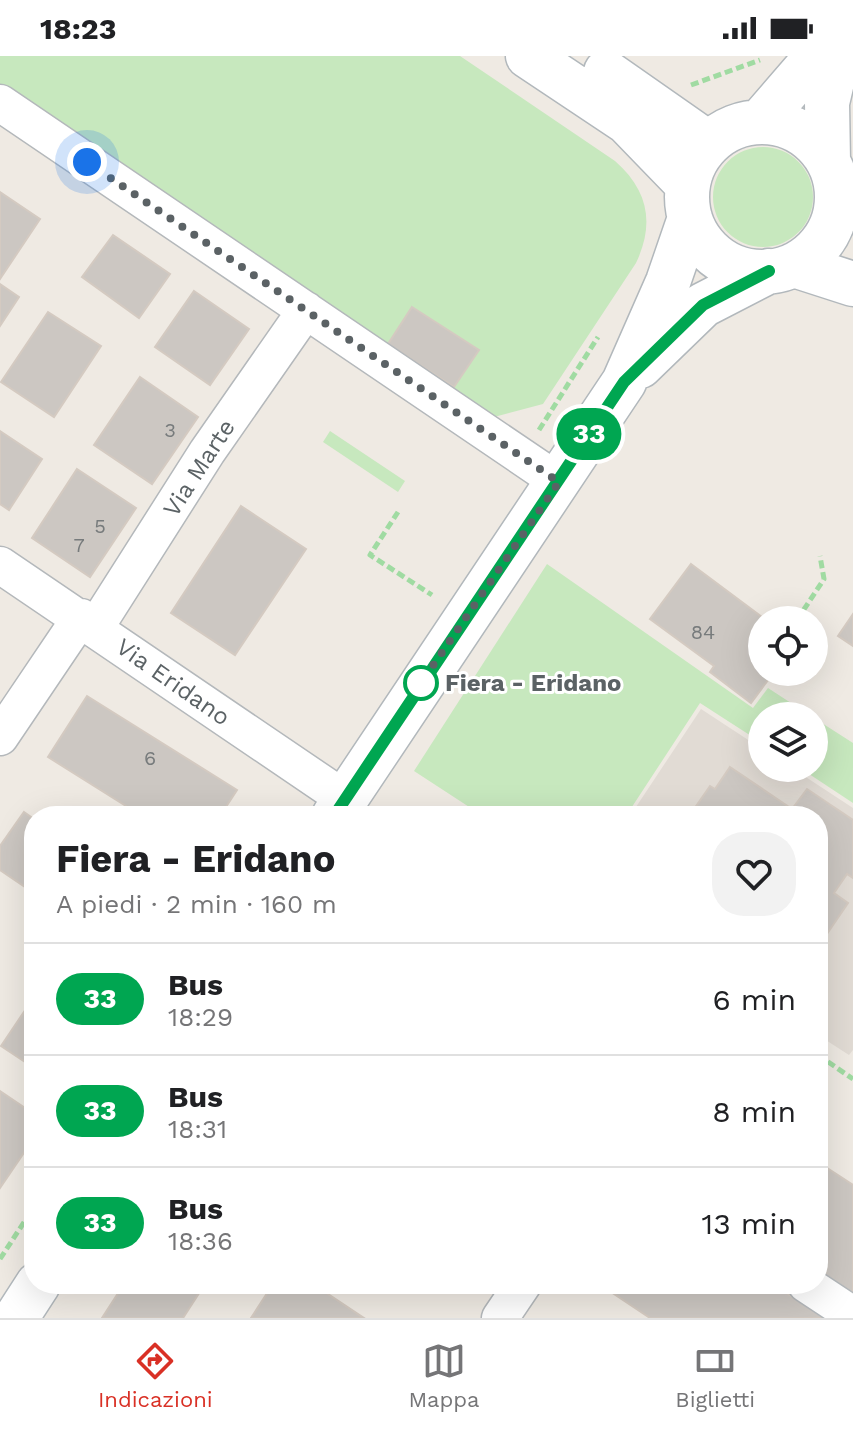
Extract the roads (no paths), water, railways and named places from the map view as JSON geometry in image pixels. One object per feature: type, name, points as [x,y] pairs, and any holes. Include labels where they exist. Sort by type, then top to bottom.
[{"type":"street","points":[[528,56],[627,122],[689,201],[697,235],[721,260],[751,271],[782,268],[853,284]]},
{"type":"street","points":[[582,56],[709,144]]},
{"type":"street","points":[[760,122],[817,56]]},
{"type":"street","points":[[624,382],[703,305],[810,256],[828,233],[839,192],[827,103],[838,56]]},
{"type":"street","points":[[0,103],[559,482]]},
{"type":"street","points":[[341,806],[624,382],[668,282],[689,201],[694,165],[709,144],[733,129],[760,122],[792,128],[816,145],[839,192]]},
{"type":"street","name":"Via Marte","points":[[0,737],[88,622],[306,310]]},
{"type":"street","name":"Via Eridano","points":[[0,565],[88,622],[337,806]]},
{"type":"street","points":[[16,1318],[32,1294]]},
{"type":"street","points":[[500,1318],[516,1294]]},
{"type":"street","points":[[821,1294],[853,1315]]},
{"type":"place","name":"Fiera - Eridano","points":[[421,683]]}]
